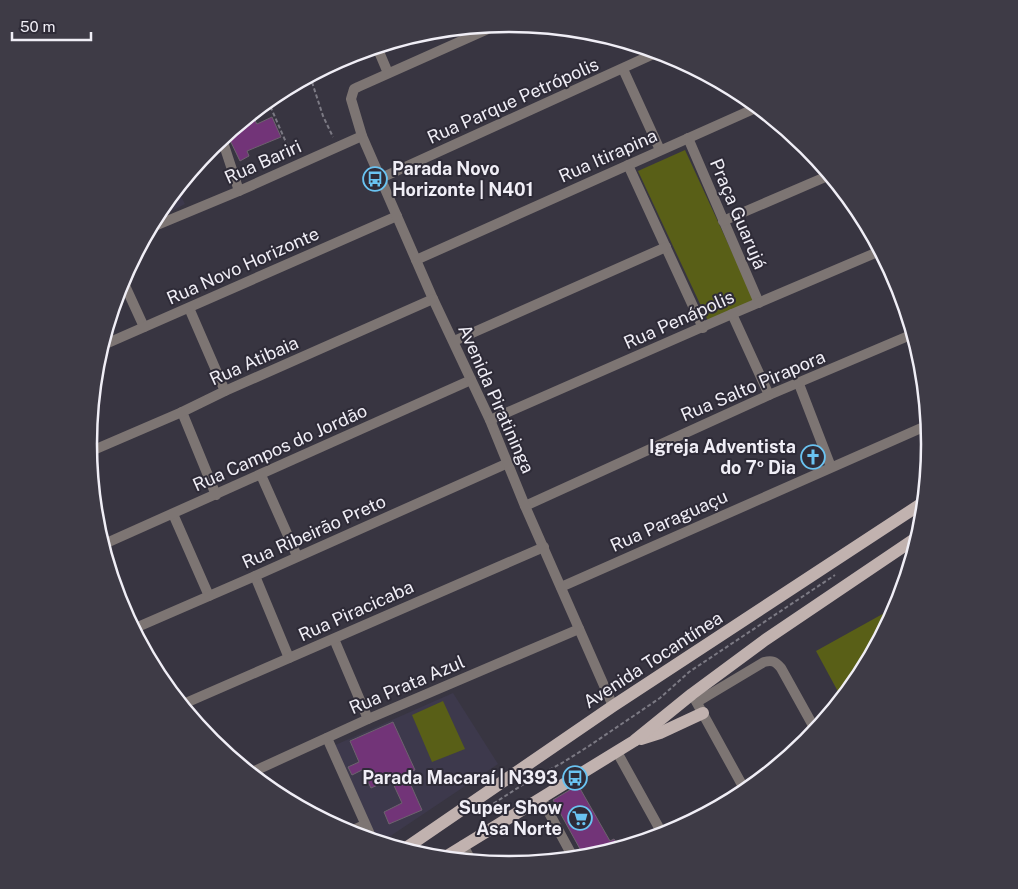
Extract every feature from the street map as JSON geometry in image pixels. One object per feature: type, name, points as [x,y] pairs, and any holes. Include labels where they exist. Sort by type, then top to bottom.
[{"type":"main road","name":"Avenida Tocantínea","points":[[411,844],[613,706],[916,508]]},
{"type":"main road","points":[[634,741],[660,733],[697,703],[765,640],[909,543]]},
{"type":"main road","points":[[452,852],[697,703]]},
{"type":"street","points":[[380,53],[388,73],[478,33]]},
{"type":"street","name":"Rua Parque Petrópolis","points":[[381,178],[623,69],[646,56]]},
{"type":"street","points":[[623,69],[660,150]]},
{"type":"street","name":"Avenida Piratininga","points":[[388,73],[354,89],[351,99],[362,136],[433,299],[490,420],[525,506],[613,706]]},
{"type":"street","name":"Rua Itirapina","points":[[416,260],[750,111]]},
{"type":"street","name":"Rua Bariri","points":[[161,223],[362,136]]},
{"type":"street","name":"Praça Guarujá","points":[[688,138],[759,303]]},
{"type":"street","points":[[225,147],[239,191]]},
{"type":"street","points":[[628,165],[703,328]]},
{"type":"street","points":[[724,221],[823,178]]},
{"type":"street","name":"Rua Novo Horizonte","points":[[110,342],[397,216]]},
{"type":"street","points":[[454,341],[666,247]]},
{"type":"street","name":"Rua Penápolis","points":[[490,420],[874,253]]},
{"type":"street","points":[[127,290],[144,327]]},
{"type":"street","name":"Rua Atibaia","points":[[97,448],[433,299]]},
{"type":"street","points":[[189,308],[225,391]]},
{"type":"street","points":[[732,314],[769,395]]},
{"type":"street","name":"Rua Salto Pirapora","points":[[525,506],[769,395],[799,384],[907,337]]},
{"type":"street","name":"Rua Campos do Jordão","points":[[109,542],[471,380]]},
{"type":"street","points":[[799,384],[831,467]]},
{"type":"street","points":[[182,412],[216,495]]},
{"type":"street","name":"Rua Paraguaçu","points":[[561,587],[920,428]]},
{"type":"street","name":"Rua Ribeirão Preto","points":[[139,626],[508,463]]},
{"type":"street","points":[[261,475],[296,556]]},
{"type":"street","points":[[173,514],[209,596]]},
{"type":"street","name":"Rua Piracicaba","points":[[188,702],[544,547]]},
{"type":"street","points":[[255,576],[289,658]]},
{"type":"street","name":"Rua Prata Azul","points":[[257,770],[368,719],[579,629]]},
{"type":"street","points":[[334,639],[368,719]]},
{"type":"street","points":[[742,784],[697,703],[770,660],[776,662],[781,668],[812,724]]},
{"type":"street","points":[[327,738],[368,831]]},
{"type":"street","points":[[617,752],[659,828]]},
{"type":"street","points":[[541,798],[570,852]]},
{"type":"street","points":[[358,828],[364,825]]},
{"type":"street","points":[[463,845],[468,854]]},
{"type":"path","points":[[312,83],[323,116],[337,146]]},
{"type":"path","points":[[270,109],[296,165]]},
{"type":"path","points":[[487,808],[597,741],[660,698],[689,672],[839,573]]},
{"type":"shaded area","points":[[181,196],[185,204],[169,212]]},
{"type":"shaded area","points":[[453,693],[498,764],[388,838],[373,834],[333,746]]},
{"type":"green space","points":[[685,150],[754,300],[708,321],[638,171]]},
{"type":"green space","points":[[885,612],[866,651],[838,692],[816,651]]},
{"type":"green space","points":[[443,701],[465,749],[432,762],[412,715]]},
{"type":"building","points":[[272,117],[281,137],[247,151],[249,156],[240,161],[230,141],[255,121],[257,124]]},
{"type":"building","points":[[393,722],[415,770],[406,774],[422,810],[389,824],[384,812],[402,803],[391,779],[371,788],[362,770],[352,775],[348,767],[359,762],[350,741]]},
{"type":"building","name":"Super Show Asa Norte","points":[[578,785],[610,841],[614,839],[616,842],[581,850],[553,800]]},
{"type":"place","name":"Parada Novo Horizonte | N401","points":[[375,179]]},
{"type":"place","name":"Igreja Adventista do 7º Dia","points":[[813,457]]},
{"type":"place","name":"Parada Macaraí | N393","points":[[575,778]]},
{"type":"place","name":"Super Show Asa Norte","points":[[580,818]]}]
